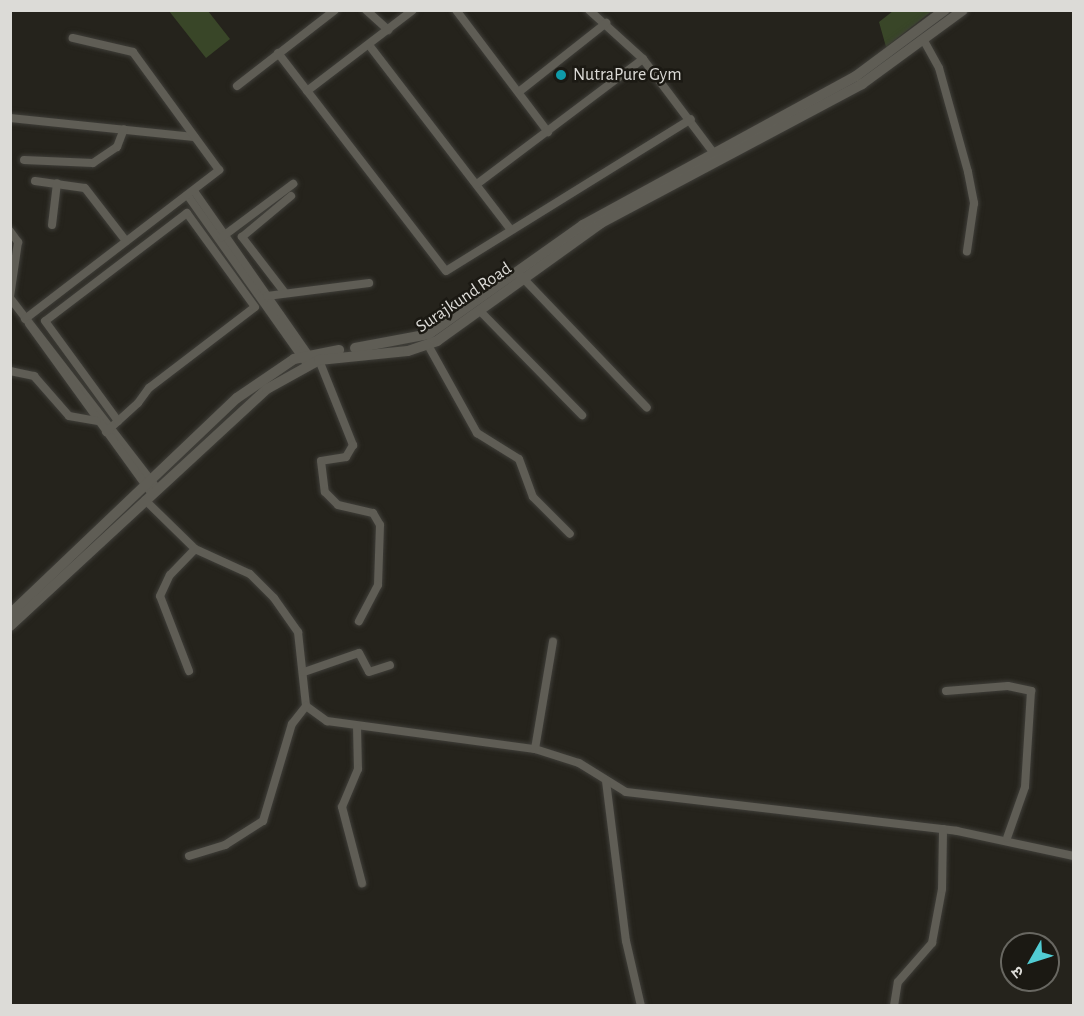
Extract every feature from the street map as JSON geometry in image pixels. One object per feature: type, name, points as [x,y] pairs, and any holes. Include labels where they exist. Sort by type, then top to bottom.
[{"type":"main road","name":"Surajkund Road","points":[[10,614],[236,412],[310,359],[423,337],[601,223],[856,76],[945,10]]},
{"type":"main road","name":"Surajkund Road","points":[[715,156],[862,84],[963,10]]},
{"type":"main road","name":"Surajkund Road","points":[[310,359],[428,345],[480,311],[520,275]]},
{"type":"main road","name":"Surajkund Road","points":[[10,626],[150,490]]},
{"type":"street","points":[[237,86],[335,10]]},
{"type":"street","points":[[366,10],[388,30]]},
{"type":"street","points":[[306,91],[413,10]]},
{"type":"street","points":[[456,10],[520,91],[548,132]]},
{"type":"street","points":[[589,10],[603,17],[643,59],[691,119],[715,156]]},
{"type":"street","points":[[520,91],[603,17]]},
{"type":"street","points":[[27,321],[219,170],[130,48],[73,38]]},
{"type":"street","points":[[923,39],[939,68],[970,179],[974,203],[968,251]]},
{"type":"street","points":[[369,45],[510,230]]},
{"type":"street","points":[[278,53],[440,268],[449,271],[510,230],[691,119]]},
{"type":"street","points":[[477,184],[643,59]]},
{"type":"street","points":[[10,118],[194,136]]},
{"type":"street","points":[[24,160],[93,163],[117,147],[124,129]]},
{"type":"street","points":[[35,181],[57,183],[88,191],[126,241]]},
{"type":"street","points":[[52,225],[57,183]]},
{"type":"street","points":[[223,236],[293,184]]},
{"type":"street","points":[[191,193],[223,236],[237,261],[266,296]]},
{"type":"street","points":[[285,293],[246,242],[243,233],[291,196]]},
{"type":"street","points":[[109,430],[118,421],[149,388],[255,307],[229,266],[186,213],[45,321],[118,421]]},
{"type":"street","points":[[10,231],[18,242],[10,297],[97,421],[109,430]]},
{"type":"street","points":[[223,236],[236,249],[310,359],[353,445],[346,457],[321,461],[325,492],[338,505],[373,513],[380,525],[378,585],[359,621]]},
{"type":"street","points":[[236,249],[246,242]]},
{"type":"street","points":[[229,266],[237,261]]},
{"type":"street","points":[[520,275],[647,408]]},
{"type":"street","points":[[266,296],[369,283]]},
{"type":"street","points":[[480,311],[582,414]]},
{"type":"street","points":[[27,321],[195,549],[250,574],[274,598],[298,632],[306,706],[289,731],[263,821],[225,845],[189,856]]},
{"type":"street","points":[[428,345],[477,433],[519,459],[533,497],[570,534]]},
{"type":"street","points":[[10,371],[34,376],[69,416],[97,421]]},
{"type":"street","points":[[189,671],[160,596],[170,575],[195,549]]},
{"type":"street","points":[[535,749],[553,641]]},
{"type":"street","points":[[304,672],[356,653],[369,672],[390,665]]},
{"type":"street","points":[[946,691],[1008,686],[1030,691],[1025,787],[1007,838]]},
{"type":"street","points":[[306,706],[320,718],[357,726],[425,730],[535,749],[579,763],[626,792],[1007,838],[1074,856]]},
{"type":"street","points":[[357,726],[358,769],[342,807],[362,883]]},
{"type":"street","points":[[606,781],[626,941],[641,1005]]},
{"type":"street","points":[[894,1005],[898,982],[932,943],[943,878],[943,829]]},
{"type":"green space","points":[[169,11],[208,11],[230,39],[206,58]]},
{"type":"green space","points":[[893,11],[932,11],[886,47],[879,22]]},
{"type":"place","name":"NutraPure Gym","points":[[561,75]]}]
